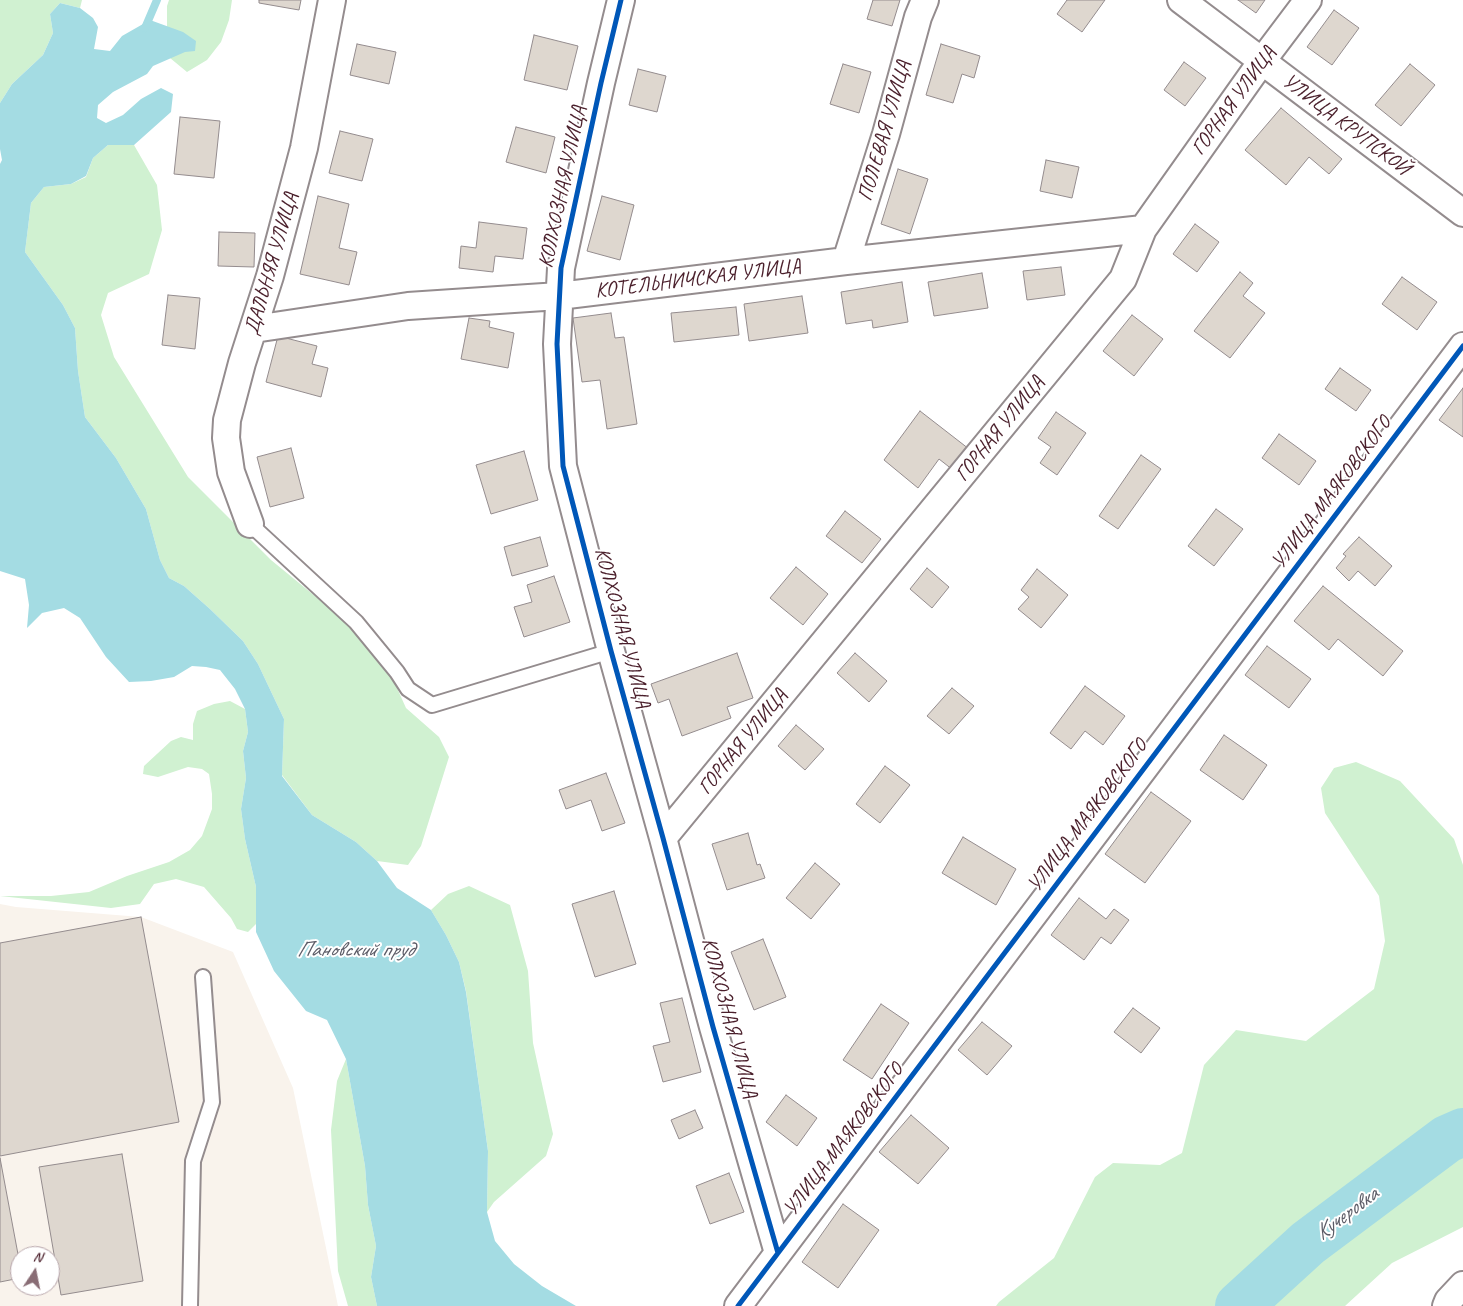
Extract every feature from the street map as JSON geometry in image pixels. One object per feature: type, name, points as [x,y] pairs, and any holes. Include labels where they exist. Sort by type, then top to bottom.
[{"type":"street","name":"ДАЛЬНЯЯ УЛИЦА","points":[[250,524],[231,472],[226,438],[227,420],[232,397],[270,276],[304,148],[332,0]]},
{"type":"street","name":"КОЛХОЗНАЯ УЛИЦА","points":[[621,0],[561,268],[557,344],[563,466],[713,1027],[778,1253]]},
{"type":"street","name":"ПОЛЕВАЯ УЛИЦА","points":[[846,261],[886,134],[918,17],[925,0]]},
{"type":"street","name":"УЛИЦА КРУПСКОЙ","points":[[1181,0],[1463,213]]},
{"type":"street","name":"ГОРНАЯ УЛИЦА","points":[[663,838],[1123,279],[1143,229],[1262,61],[1308,0]]},
{"type":"street","name":"КОТЕЛЬНИЧСКАЯ УЛИЦА","points":[[254,329],[408,306],[559,296],[846,261],[1143,229]]},
{"type":"street","name":"УЛИЦА МАЯКОВСКОГО","points":[[738,1306],[1463,346]]},
{"type":"street","points":[[1446,1306],[1448,1301],[1463,1285]]},
{"type":"lane","points":[[250,524],[356,622],[397,672],[408,689],[432,705],[611,651]]},
{"type":"lane","points":[[190,1306],[193,1161],[212,1102],[203,977]]},
{"type":"shaded area","points":[[0,904],[16,907],[141,917],[233,952],[293,1088],[338,1306],[0,1306]]},
{"type":"green space","points":[[0,0],[82,0],[80,8],[60,3],[50,14],[53,33],[43,55],[12,84],[0,103]]},
{"type":"green space","points":[[169,0],[232,0],[229,20],[221,42],[207,60],[187,72],[170,58],[167,53],[167,6]]},
{"type":"green space","points":[[108,145],[134,145],[157,185],[162,230],[149,274],[108,293],[101,315],[114,357],[188,477],[271,560],[360,633],[388,668],[406,708],[439,737],[449,757],[421,846],[408,865],[377,861],[356,842],[312,815],[282,775],[284,719],[258,664],[243,641],[210,609],[184,586],[169,578],[160,560],[146,509],[116,458],[85,417],[78,371],[75,328],[63,305],[25,252],[31,203],[44,187],[71,184],[86,177],[93,158]]},
{"type":"green space","points":[[230,701],[245,709],[248,732],[243,751],[246,778],[241,809],[245,839],[256,887],[256,924],[248,932],[237,929],[231,918],[204,887],[176,879],[154,884],[140,904],[111,908],[0,896],[51,896],[89,892],[127,876],[169,862],[190,850],[202,836],[212,809],[209,774],[202,769],[188,767],[158,777],[143,774],[144,766],[171,741],[181,737],[193,740],[193,724],[197,711],[214,704]]},
{"type":"green space","points":[[1356,762],[1400,781],[1454,839],[1463,865],[1463,1227],[1392,1263],[1345,1306],[996,1306],[1054,1258],[1095,1177],[1113,1163],[1160,1165],[1182,1153],[1204,1065],[1236,1030],[1306,1041],[1374,989],[1385,941],[1379,896],[1325,813],[1321,788],[1334,768]]},
{"type":"green space","points":[[469,886],[510,905],[528,971],[533,1043],[553,1134],[546,1156],[494,1202],[487,1212],[488,1151],[466,991],[459,962],[431,910],[448,894]]},
{"type":"green space","points":[[346,1059],[365,1166],[368,1205],[376,1246],[371,1277],[377,1306],[348,1306],[338,1271],[331,1130],[337,1081]]},
{"type":"water","name":"Пановский пруд","points":[[60,3],[80,8],[93,18],[98,27],[94,49],[110,51],[122,36],[150,20],[183,32],[196,41],[195,51],[185,52],[153,66],[147,74],[113,92],[98,105],[97,118],[106,123],[123,115],[141,99],[161,88],[173,94],[171,112],[134,145],[108,145],[93,158],[86,176],[71,184],[44,187],[31,203],[25,252],[63,305],[75,328],[78,371],[85,417],[116,458],[146,509],[160,560],[169,578],[184,586],[210,609],[243,641],[258,664],[284,719],[282,776],[312,815],[356,842],[377,861],[397,888],[431,910],[446,935],[459,962],[466,992],[488,1151],[487,1212],[495,1241],[514,1264],[542,1286],[576,1306],[377,1306],[371,1277],[376,1246],[368,1205],[365,1166],[346,1059],[327,1020],[306,1011],[274,971],[256,932],[256,887],[245,839],[241,809],[246,778],[243,751],[248,732],[245,709],[235,689],[220,670],[192,666],[174,677],[129,682],[106,657],[80,618],[64,608],[42,613],[27,628],[29,605],[25,579],[0,571],[0,164],[2,160],[0,149],[0,103],[12,84],[43,55],[53,33],[50,14]]},
{"type":"building","points":[[259,0],[301,0],[299,10],[259,3]]},
{"type":"building","points":[[873,0],[900,0],[892,26],[867,19]]},
{"type":"building","points":[[1067,0],[1105,0],[1082,32],[1057,14]]},
{"type":"building","points":[[1238,0],[1265,0],[1256,13]]},
{"type":"building","points":[[1334,10],[1359,28],[1332,65],[1307,47]]},
{"type":"building","points":[[534,35],[578,46],[567,90],[524,80]]},
{"type":"building","points":[[357,44],[396,52],[389,84],[350,75]]},
{"type":"building","points":[[941,44],[980,56],[974,78],[962,74],[953,103],[926,95]]},
{"type":"building","points":[[1184,62],[1206,78],[1185,106],[1164,90]]},
{"type":"building","points":[[843,64],[871,72],[859,113],[830,104]]},
{"type":"building","points":[[1410,64],[1435,85],[1401,126],[1375,105]]},
{"type":"building","points":[[638,69],[666,76],[657,112],[629,105]]},
{"type":"building","points":[[1281,108],[1342,159],[1329,174],[1309,157],[1286,185],[1245,150]]},
{"type":"building","points":[[180,117],[220,121],[214,178],[174,174]]},
{"type":"building","points":[[516,127],[555,137],[546,173],[506,162]]},
{"type":"building","points":[[340,131],[373,139],[362,181],[329,173]]},
{"type":"building","points":[[1046,160],[1079,167],[1072,198],[1040,191]]},
{"type":"building","points":[[898,169],[928,179],[910,234],[881,224]]},
{"type":"building","points":[[318,196],[349,204],[339,248],[357,252],[349,285],[300,274]]},
{"type":"building","points":[[602,196],[634,205],[620,260],[587,251]]},
{"type":"building","points":[[479,222],[527,228],[523,259],[495,256],[493,272],[459,268],[461,246],[476,248]]},
{"type":"building","points":[[1195,224],[1219,242],[1197,272],[1173,254]]},
{"type":"building","points":[[219,232],[255,233],[254,267],[218,266]]},
{"type":"building","points":[[1061,267],[1065,295],[1027,300],[1023,271]]},
{"type":"building","points":[[1240,272],[1253,283],[1243,296],[1265,313],[1230,358],[1194,331]]},
{"type":"building","points":[[982,273],[988,308],[934,316],[928,282]]},
{"type":"building","points":[[1402,277],[1437,302],[1417,330],[1382,304]]},
{"type":"building","points":[[902,282],[908,322],[873,328],[872,320],[846,324],[841,292]]},
{"type":"building","points":[[168,295],[200,298],[195,349],[162,345]]},
{"type":"building","points":[[802,296],[808,333],[749,341],[744,304]]},
{"type":"building","points":[[736,307],[739,335],[674,342],[671,313]]},
{"type":"building","points":[[611,313],[615,338],[624,337],[637,424],[607,429],[600,380],[582,382],[573,318]]},
{"type":"building","points":[[1132,315],[1163,339],[1134,376],[1103,351]]},
{"type":"building","points":[[469,318],[490,321],[489,327],[514,333],[508,368],[461,359]]},
{"type":"building","points":[[278,336],[317,346],[312,364],[328,368],[321,397],[266,382]]},
{"type":"building","points":[[1340,368],[1371,390],[1356,411],[1325,389]]},
{"type":"building","points":[[1463,388],[1463,437],[1439,420]]},
{"type":"building","points":[[920,411],[969,449],[953,470],[939,459],[918,488],[884,460]]},
{"type":"building","points":[[1056,412],[1086,433],[1057,475],[1040,463],[1051,447],[1038,438]]},
{"type":"building","points":[[1279,434],[1316,461],[1299,485],[1262,458]]},
{"type":"building","points":[[291,448],[304,498],[270,507],[257,457]]},
{"type":"building","points":[[524,451],[538,500],[491,514],[476,465]]},
{"type":"building","points":[[1141,455],[1161,469],[1118,529],[1099,516]]},
{"type":"building","points":[[1216,509],[1243,529],[1214,566],[1188,546]]},
{"type":"building","points":[[845,511],[881,539],[862,563],[826,536]]},
{"type":"building","points":[[540,537],[548,566],[512,576],[504,547]]},
{"type":"building","points":[[1359,537],[1392,566],[1375,586],[1358,571],[1349,581],[1336,568],[1346,556],[1343,554]]},
{"type":"building","points":[[796,567],[828,594],[803,625],[770,598]]},
{"type":"building","points":[[927,568],[949,587],[932,608],[910,589]]},
{"type":"building","points":[[1037,569],[1068,595],[1041,628],[1018,609],[1029,597],[1021,590]]},
{"type":"building","points":[[554,576],[570,622],[524,637],[514,607],[532,602],[527,585]]},
{"type":"building","points":[[1323,586],[1403,651],[1383,676],[1338,639],[1329,650],[1294,621]]},
{"type":"building","points":[[1267,646],[1311,679],[1289,708],[1245,675]]},
{"type":"building","points":[[737,653],[753,698],[727,707],[731,718],[682,736],[669,699],[658,703],[651,684]]},
{"type":"building","points":[[855,653],[887,681],[869,702],[837,673]]},
{"type":"building","points":[[1085,686],[1125,716],[1103,745],[1085,731],[1071,749],[1050,733]]},
{"type":"building","points":[[952,688],[974,706],[949,734],[927,716]]},
{"type":"building","points":[[796,725],[824,749],[805,770],[778,746]]},
{"type":"building","points":[[1224,735],[1267,765],[1243,800],[1200,770]]},
{"type":"building","points":[[885,766],[910,785],[880,823],[856,804]]},
{"type":"building","points":[[606,773],[625,823],[602,831],[591,800],[566,809],[559,790]]},
{"type":"building","points":[[1151,792],[1191,821],[1145,883],[1105,854]]},
{"type":"building","points":[[748,833],[757,865],[760,864],[765,878],[727,890],[712,844]]},
{"type":"building","points":[[963,837],[1016,869],[996,905],[942,873]]},
{"type":"building","points":[[815,863],[840,884],[811,919],[786,898]]},
{"type":"building","points":[[614,891],[636,964],[595,977],[572,904]]},
{"type":"building","points":[[1079,898],[1106,919],[1114,909],[1129,920],[1111,944],[1101,937],[1084,960],[1051,935]]},
{"type":"building","points":[[141,917],[179,1122],[0,1156],[0,943]]},
{"type":"building","points":[[763,939],[786,997],[754,1010],[731,952]]},
{"type":"building","points":[[682,998],[701,1072],[663,1082],[653,1046],[670,1042],[660,1003]]},
{"type":"building","points":[[881,1004],[909,1023],[872,1079],[843,1060]]},
{"type":"building","points":[[1133,1008],[1160,1028],[1141,1053],[1114,1032]]},
{"type":"building","points":[[982,1022],[1012,1046],[987,1075],[958,1050]]},
{"type":"building","points":[[786,1095],[817,1118],[797,1146],[766,1122]]},
{"type":"building","points":[[695,1110],[703,1128],[679,1139],[671,1120]]},
{"type":"building","points":[[911,1115],[949,1148],[918,1184],[879,1152]]},
{"type":"building","points":[[122,1154],[143,1281],[61,1295],[60,1246],[53,1246],[39,1167]]},
{"type":"building","points":[[0,1158],[16,1246],[10,1246],[10,1280],[0,1282]]},
{"type":"building","points":[[729,1173],[744,1212],[710,1224],[696,1186]]},
{"type":"building","points":[[843,1204],[879,1230],[838,1288],[802,1262]]},
{"type":"waterway","points":[[145,28],[157,0]]},
{"type":"waterway","name":"Кучеровка","points":[[1239,1306],[1308,1243],[1447,1139],[1463,1132]]},
{"type":"cycle path","points":[[621,0],[561,268],[557,344],[563,466],[713,1027],[778,1253]]},
{"type":"cycle path","points":[[738,1306],[1463,346]]}]
